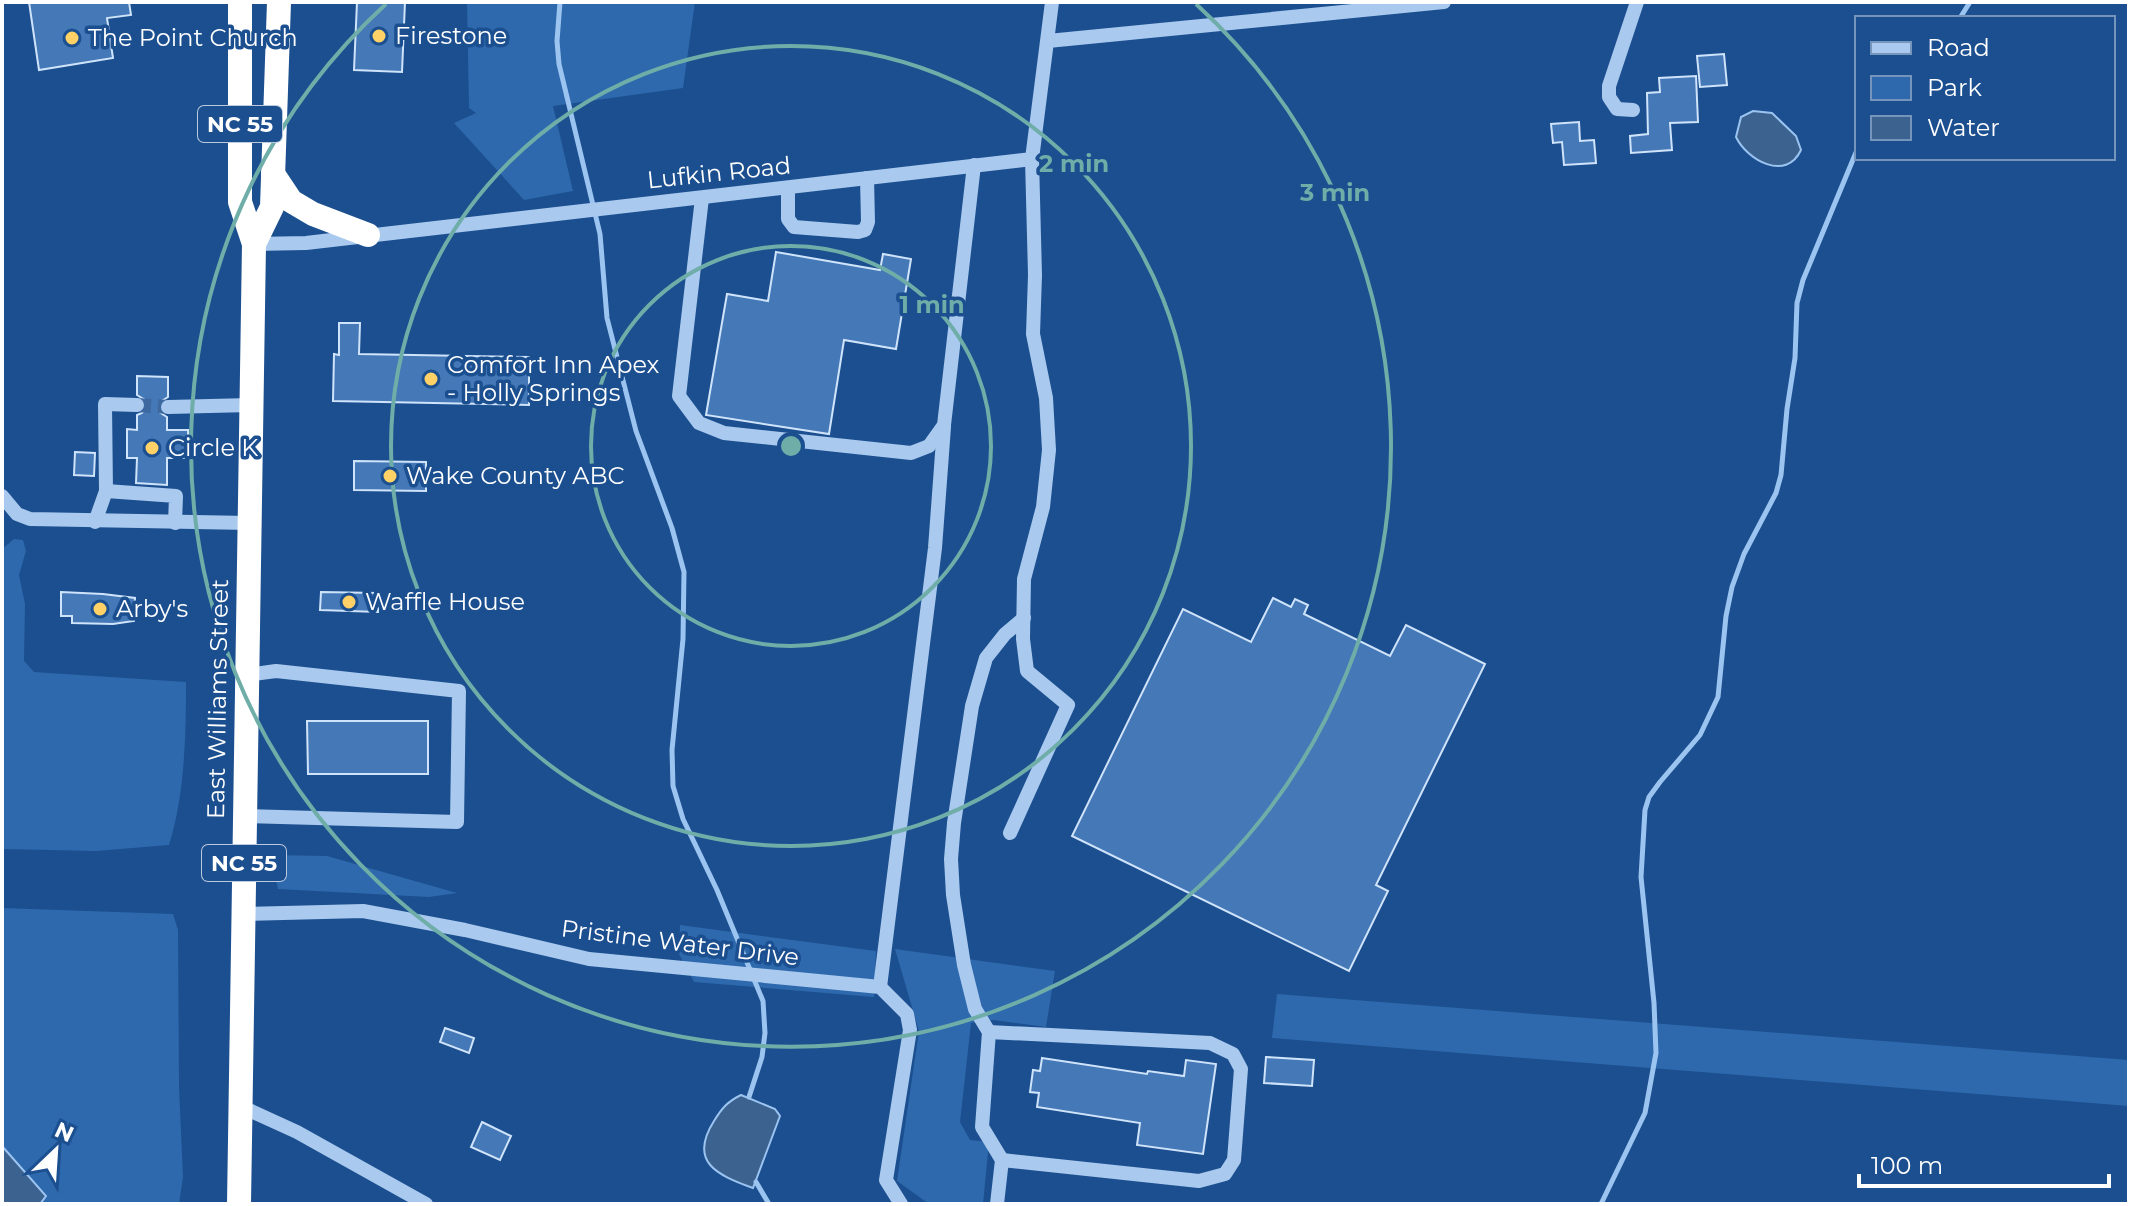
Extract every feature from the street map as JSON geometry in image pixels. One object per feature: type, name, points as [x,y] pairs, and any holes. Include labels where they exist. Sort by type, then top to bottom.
[{"type":"highway","name":"East Williams Street","points":[[239,1204],[254,244],[240,202],[240,2]]},
{"type":"highway","name":"East Williams Street","points":[[254,244],[272,207],[279,2]]},
{"type":"highway","points":[[273,174],[291,201],[313,214],[368,235]]},
{"type":"street","points":[[1010,833],[1068,705],[1027,671],[1024,618],[1024,579],[1043,507],[1049,450],[1046,398],[1033,334],[1032,159],[1052,2]]},
{"type":"street","points":[[1048,41],[1444,2]]},
{"type":"street","points":[[1633,110],[1617,109],[1609,97],[1609,86],[1637,2]]},
{"type":"street","name":"Lufkin Road","points":[[254,244],[306,243],[1032,159]]},
{"type":"street","points":[[895,1200],[886,1180],[910,1030],[907,1014],[880,987],[933,564],[944,425],[974,165]]},
{"type":"street","points":[[788,188],[788,219],[794,227],[858,232],[865,230],[868,222],[867,178]]},
{"type":"street","points":[[702,198],[679,396],[699,423],[724,433],[911,453],[929,446],[944,425]]},
{"type":"street","points":[[95,522],[106,491],[105,404],[137,405]]},
{"type":"street","points":[[168,407],[251,405]]},
{"type":"street","points":[[106,491],[176,496],[175,523]]},
{"type":"street","points":[[2,496],[17,514],[30,519],[249,523]]},
{"type":"street","points":[[997,1204],[1002,1160],[982,1127],[989,1032],[975,1009],[964,965],[951,859],[972,706],[986,658],[1005,634],[1024,618]]},
{"type":"street","points":[[245,816],[457,822],[458,779],[459,691],[276,671],[247,675]]},
{"type":"street","name":"Pristine Water Drive","points":[[243,914],[363,911],[465,930],[589,959],[880,987]]},
{"type":"street","points":[[989,1032],[1210,1043],[1233,1054],[1241,1069],[1234,1160],[1225,1174],[1199,1181],[1002,1160]]},
{"type":"street","points":[[240,1106],[297,1132],[426,1204]]},
{"type":"green space","points":[[467,2],[695,2],[683,88],[553,106],[573,191],[524,200],[454,123],[476,113],[469,108]]},
{"type":"green space","points":[[14,539],[23,540],[26,551],[19,575],[25,604],[24,661],[34,672],[186,682],[181,785],[169,845],[96,851],[2,849],[2,549]]},
{"type":"green space","points":[[270,855],[327,856],[457,893],[429,897],[278,889]]},
{"type":"green space","points":[[2,908],[173,914],[178,930],[183,1177],[179,1204],[2,1204]]},
{"type":"green space","points":[[680,925],[876,951],[874,997],[694,982],[679,954]]},
{"type":"green space","points":[[895,949],[1055,971],[1046,1027],[993,1020],[971,1023],[960,1122],[970,1140],[989,1142],[983,1204],[929,1204],[897,1181],[919,1031]]},
{"type":"green space","points":[[1277,994],[2129,1060],[2129,1106],[1272,1038]]},
{"type":"water","points":[[1753,111],[1772,113],[1796,136],[1801,150],[1794,160],[1786,165],[1767,164],[1757,160],[1741,145],[1736,137],[1741,117]]},
{"type":"water","points":[[741,1095],[775,1109],[780,1116],[753,1188],[718,1172],[705,1157],[707,1135],[714,1121],[728,1103]]},
{"type":"water","points":[[2,1146],[46,1196],[40,1204],[2,1204]]},
{"type":"building","name":"The Point Church","points":[[29,2],[129,2],[131,15],[107,18],[113,58],[39,70]]},
{"type":"building","name":"Firestone","points":[[357,2],[405,2],[402,72],[354,70]]},
{"type":"building","points":[[1724,54],[1727,85],[1700,87],[1697,56]]},
{"type":"building","points":[[1696,76],[1698,122],[1670,123],[1672,150],[1631,153],[1630,136],[1648,134],[1647,93],[1660,92],[1659,78]]},
{"type":"building","points":[[1579,122],[1580,141],[1594,140],[1596,163],[1564,165],[1562,142],[1553,143],[1551,124]]},
{"type":"building","points":[[776,252],[880,270],[883,254],[911,259],[896,349],[844,340],[829,434],[706,415],[727,294],[768,301]]},
{"type":"building","name":"Comfort Inn Apex - Holly Springs","points":[[339,323],[360,323],[359,354],[529,357],[529,405],[333,401],[334,354],[339,355]]},
{"type":"building","name":"Circle K","points":[[137,376],[168,377],[168,397],[160,402],[159,412],[167,417],[167,430],[188,430],[188,458],[167,458],[167,485],[136,483],[137,458],[127,458],[127,429],[137,430],[137,415],[147,406],[145,400],[137,395]]},
{"type":"building","points":[[75,452],[95,453],[94,476],[74,475]]},
{"type":"building","name":"Wake County ABC","points":[[354,461],[426,462],[426,491],[354,490]]},
{"type":"building","name":"Arby's","points":[[61,592],[135,598],[134,621],[72,623],[72,616],[61,616]]},
{"type":"building","name":"Waffle House","points":[[321,592],[378,593],[378,612],[320,610]]},
{"type":"building","points":[[1273,598],[1291,607],[1295,599],[1308,605],[1304,614],[1390,656],[1406,625],[1485,664],[1376,885],[1388,891],[1349,971],[1072,836],[1183,609],[1251,642]]},
{"type":"building","points":[[307,721],[428,721],[428,774],[308,774]]},
{"type":"building","points":[[445,1028],[474,1038],[469,1053],[440,1042]]},
{"type":"building","points":[[1266,1057],[1314,1060],[1312,1086],[1264,1083]]},
{"type":"building","points":[[1042,1058],[1147,1074],[1148,1071],[1184,1076],[1186,1060],[1216,1064],[1203,1154],[1137,1145],[1140,1123],[1037,1107],[1039,1093],[1030,1092],[1033,1070],[1040,1071]]},
{"type":"building","points":[[482,1122],[511,1136],[500,1160],[471,1147]]},
{"type":"waterway","points":[[560,2],[559,64],[600,234],[607,318],[636,431],[672,528],[684,572],[683,639],[672,750],[673,786],[683,819],[717,890],[763,1001],[765,1033],[762,1057],[749,1097]]},
{"type":"waterway","points":[[1961,16],[1970,2]]},
{"type":"waterway","points":[[1601,1204],[1645,1113],[1656,1053],[1641,877],[1645,810],[1649,797],[1700,735],[1718,697],[1732,587],[1744,554],[1776,493],[1781,475],[1795,358],[1797,303],[1803,280],[1855,155]]},
{"type":"waterway","points":[[756,1182],[769,1204]]},
{"type":"tunnel","points":[[137,405],[168,407]]},
{"type":"place","name":"Firestone","points":[[379,36]]},
{"type":"place","name":"The Point Church","points":[[72,38]]},
{"type":"place","name":"Comfort Inn Apex - Holly Springs","points":[[431,379]]},
{"type":"place","name":"Circle K","points":[[152,448]]},
{"type":"place","name":"Wake County ABC","points":[[390,476]]},
{"type":"place","name":"Waffle House","points":[[349,602]]},
{"type":"place","name":"Arby's","points":[[100,609]]}]
